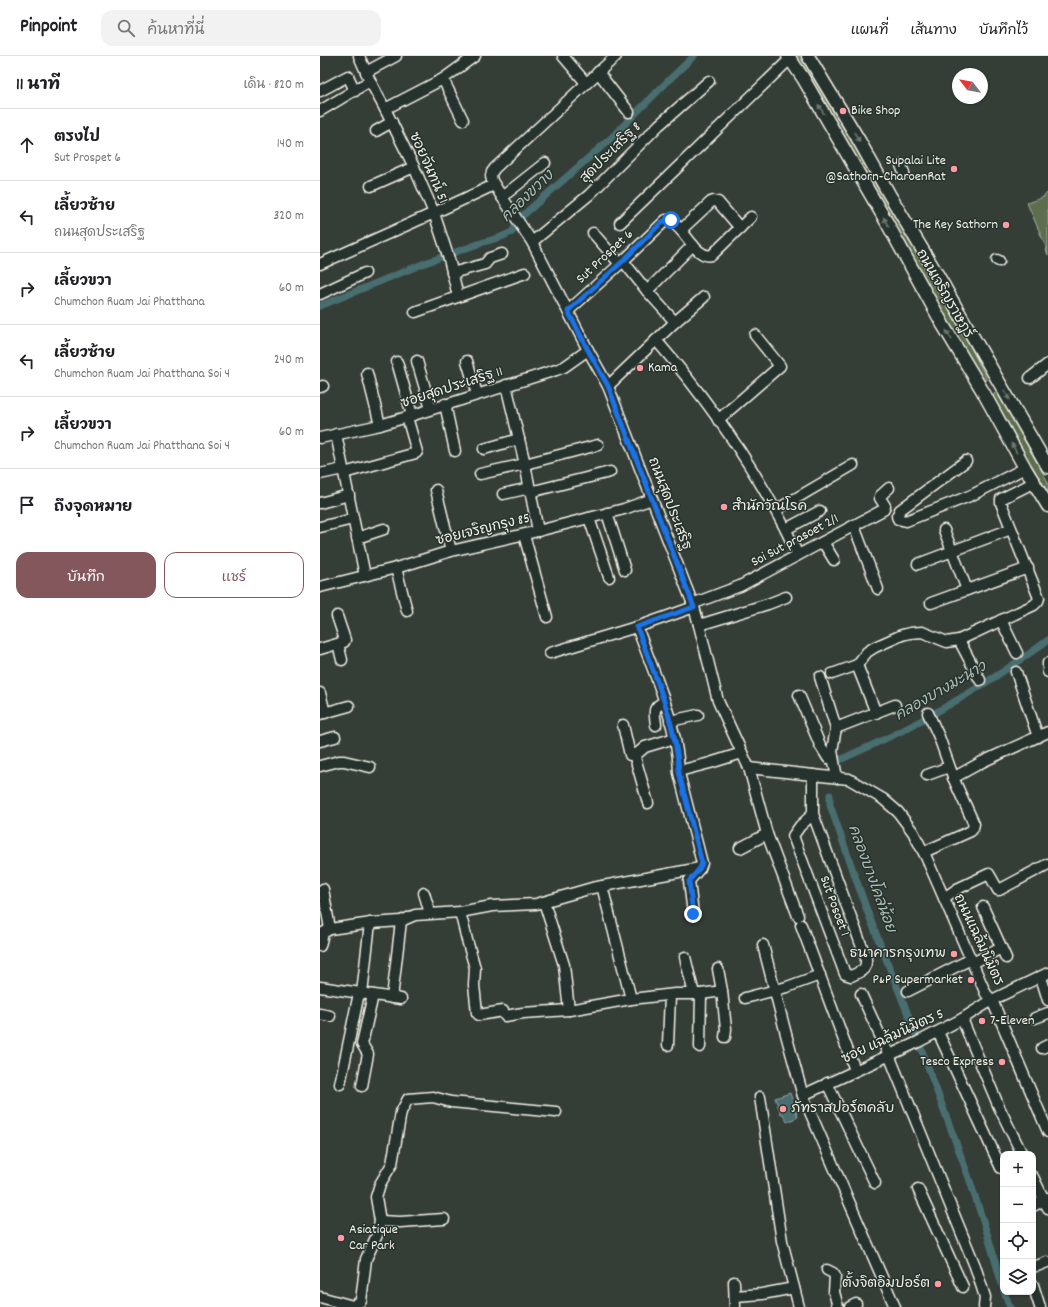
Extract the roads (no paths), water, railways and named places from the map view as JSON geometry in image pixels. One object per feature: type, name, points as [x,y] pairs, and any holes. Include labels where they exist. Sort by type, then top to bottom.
[{"type":"main road","name":"ถนนเจริญราษฎร์","points":[[808,56],[857,136],[889,194],[937,274],[1048,467]]},
{"type":"main road","name":"ถนนเจริญราษฎร์","points":[[789,57],[803,78],[943,325],[1048,506]]},
{"type":"main road","points":[[982,390],[997,379]]},
{"type":"street","name":"ซอยจันทน์ 51","points":[[359,56],[368,77],[414,167],[434,213],[458,296]]},
{"type":"street","points":[[320,111],[355,90],[368,77],[396,56]]},
{"type":"street","points":[[385,109],[443,79],[475,56]]},
{"type":"street","points":[[563,56],[586,83]]},
{"type":"street","points":[[320,264],[434,213],[494,184],[491,176],[495,168],[616,56]]},
{"type":"street","points":[[620,222],[789,57]]},
{"type":"street","points":[[598,72],[629,112]]},
{"type":"street","points":[[320,91],[348,76],[355,90]]},
{"type":"street","points":[[443,79],[463,120]]},
{"type":"street","name":"สุดประเสริฐ 8","points":[[532,242],[589,195],[659,125],[708,81]]},
{"type":"street","points":[[376,131],[392,122]]},
{"type":"street","points":[[502,197],[545,163]]},
{"type":"street","points":[[371,186],[414,167]]},
{"type":"street","name":"ถนนสุดประเสริฐ","points":[[494,184],[532,242],[608,386],[693,606],[718,702],[749,768],[767,834],[856,1070]]},
{"type":"street","points":[[740,228],[718,202],[714,201],[710,202],[681,230],[693,245],[704,255],[708,256],[712,255],[740,228],[751,217]]},
{"type":"street","name":"Sut Prospet 6","points":[[568,311],[621,263],[661,223],[666,220],[671,220],[681,230]]},
{"type":"street","points":[[593,232],[647,290],[674,322]]},
{"type":"street","points":[[647,290],[693,245]]},
{"type":"street","points":[[452,273],[485,264],[490,258],[502,254]]},
{"type":"street","points":[[320,294],[365,273]]},
{"type":"street","points":[[415,312],[525,273]]},
{"type":"street","points":[[608,386],[674,322],[704,297]]},
{"type":"street","points":[[718,420],[780,366],[755,335]]},
{"type":"street","points":[[656,340],[679,367],[740,451],[776,510],[798,555]]},
{"type":"street","name":"ซอยสุดประเสริฐ 11","points":[[320,438],[380,425],[564,367],[588,350]]},
{"type":"street","points":[[417,361],[431,409]]},
{"type":"street","points":[[467,361],[477,394]]},
{"type":"street","points":[[320,474],[344,471],[416,452],[397,362]]},
{"type":"street","points":[[1030,378],[1048,364]]},
{"type":"street","points":[[367,373],[380,425]]},
{"type":"street","points":[[506,385],[525,464],[538,531]]},
{"type":"street","points":[[446,404],[455,451]]},
{"type":"street","points":[[336,434],[364,576]]},
{"type":"street","points":[[484,449],[519,439]]},
{"type":"street","points":[[480,474],[598,445]]},
{"type":"street","points":[[966,461],[900,510],[897,516],[898,519],[906,521],[972,495],[1025,468]]},
{"type":"street","points":[[776,510],[853,465]]},
{"type":"street","points":[[503,494],[530,490],[610,472]]},
{"type":"street","points":[[832,674],[857,665],[867,652],[875,647],[910,633],[922,632],[947,642],[959,640],[1034,605],[1039,598],[1001,499],[1035,482]]},
{"type":"street","name":"Soi Sut prasoet 2/1","points":[[550,653],[637,627],[740,586],[884,509],[884,505],[880,497],[889,488]]},
{"type":"street","points":[[436,490],[451,551]]},
{"type":"street","points":[[320,503],[349,499]]},
{"type":"street","name":"ซอยเจริญกรุง 85","points":[[320,586],[396,568],[451,551],[589,518],[652,499]]},
{"type":"street","points":[[786,529],[820,511]]},
{"type":"street","points":[[607,513],[625,570]]},
{"type":"street","points":[[589,518],[609,577]]},
{"type":"street","points":[[320,527],[353,519]]},
{"type":"street","points":[[854,526],[878,589]]},
{"type":"street","points":[[357,538],[384,529]]},
{"type":"street","points":[[918,564],[1012,529]]},
{"type":"street","points":[[944,530],[967,590]]},
{"type":"street","points":[[524,534],[547,617]]},
{"type":"street","points":[[824,542],[834,560]]},
{"type":"street","points":[[396,568],[407,611]]},
{"type":"street","points":[[930,603],[1028,568]]},
{"type":"street","points":[[699,625],[786,597]]},
{"type":"street","points":[[320,649],[344,642],[345,640],[337,616]]},
{"type":"street","points":[[1001,620],[1017,653]]},
{"type":"street","points":[[637,627],[664,702],[675,738],[679,760],[679,771],[702,863],[689,883],[693,914]]},
{"type":"street","points":[[959,640],[980,680]]},
{"type":"street","points":[[338,644],[342,660]]},
{"type":"street","points":[[1048,663],[1048,672]]},
{"type":"street","points":[[857,665],[876,712]]},
{"type":"street","points":[[1016,672],[1038,737]]},
{"type":"street","points":[[749,768],[836,778],[832,751],[836,728],[820,676]]},
{"type":"street","points":[[320,693],[323,713],[349,706]]},
{"type":"street","points":[[800,695],[820,745],[828,758],[833,757]]},
{"type":"street","points":[[656,725],[654,709],[656,706],[664,702]]},
{"type":"street","points":[[836,728],[895,705]]},
{"type":"street","points":[[670,721],[698,715]]},
{"type":"street","points":[[924,852],[971,831],[974,824],[953,778],[939,737],[929,717]]},
{"type":"street","points":[[623,725],[630,755],[638,753],[645,748],[675,738]]},
{"type":"street","points":[[953,778],[982,762],[1048,732]]},
{"type":"street","points":[[320,741],[335,737]]},
{"type":"street","points":[[679,771],[710,764],[742,753]]},
{"type":"street","points":[[634,754],[648,803]]},
{"type":"street","points":[[320,766],[339,761],[370,767]]},
{"type":"street","points":[[927,775],[949,766]]},
{"type":"street","name":"Sut Posoet 1","points":[[813,814],[800,826],[793,836],[845,974],[851,976],[863,971],[866,967],[866,958],[813,814],[814,775]]},
{"type":"street","name":"ถนนแฉล้มนิมิตร","points":[[836,778],[854,781],[883,799],[898,812],[913,832],[924,852],[986,994],[992,1000],[1048,1132]]},
{"type":"street","points":[[740,848],[767,834]]},
{"type":"street","points":[[944,898],[957,889],[989,874],[999,890],[1048,864]]},
{"type":"street","points":[[320,946],[323,933],[330,929],[370,923],[400,922],[415,915],[460,912],[492,906],[536,904],[592,888],[700,868]]},
{"type":"street","points":[[602,886],[631,999]]},
{"type":"street","points":[[324,889],[330,929]]},
{"type":"street","points":[[424,893],[430,914]]},
{"type":"street","points":[[544,902],[564,964],[570,1010]]},
{"type":"street","points":[[983,907],[1006,958]]},
{"type":"street","points":[[460,912],[475,968],[474,985],[477,1013],[479,1015],[570,1010],[631,999],[722,992]]},
{"type":"street","points":[[320,987],[396,998],[400,922]]},
{"type":"street","points":[[340,1084],[360,993],[370,923]]},
{"type":"street","points":[[763,945],[798,1079],[895,1307]]},
{"type":"street","points":[[908,991],[1001,948]]},
{"type":"street","points":[[685,957],[698,994],[700,1047]]},
{"type":"street","points":[[718,969],[724,1000],[725,1037]]},
{"type":"street","points":[[745,998],[820,975]]},
{"type":"street","points":[[1044,975],[1048,1000]]},
{"type":"street","name":"ซอย แฉล้มนิมิตร 5","points":[[804,1095],[938,1032],[992,1000],[1044,975]]},
{"type":"street","points":[[861,994],[889,1055],[975,1266],[985,1297],[984,1307]]},
{"type":"street","points":[[362,1086],[368,1054],[362,1044],[373,995]]},
{"type":"street","points":[[668,1045],[670,995]]},
{"type":"street","points":[[1035,1018],[1048,1013]]},
{"type":"street","points":[[962,1019],[999,1107],[1021,1151]]},
{"type":"street","points":[[938,1032],[1000,1166]]},
{"type":"street","points":[[827,1083],[875,1183]]},
{"type":"street","points":[[320,1297],[353,1306],[361,1301],[366,1260],[377,1235],[380,1222],[376,1197],[380,1184],[392,1164],[401,1112],[408,1099],[413,1097],[433,1097],[451,1102],[556,1112]]},
{"type":"street","points":[[760,1098],[782,1241],[799,1307]]},
{"type":"street","points":[[1036,1182],[1047,1202],[1036,1205]]},
{"type":"street","points":[[918,1189],[963,1287]]},
{"type":"street","points":[[380,1222],[444,1219]]},
{"type":"street","points":[[1036,1266],[1047,1262]]},
{"type":"street","points":[[958,1274],[975,1266]]},
{"type":"street","points":[[827,1270],[835,1276],[834,1292],[838,1307]]},
{"type":"street","points":[[734,1282],[735,1307]]},
{"type":"street","points":[[735,1296],[762,1294],[794,1288]]},
{"type":"street","points":[[1036,1294],[1040,1307]]},
{"type":"water","points":[[790,1093],[798,1117],[787,1122],[783,1114],[781,1114],[775,1098]]},
{"type":"waterway","name":"คลองขวาง","points":[[320,306],[425,263],[512,232],[520,218],[610,139],[694,56]]},
{"type":"waterway","name":"คลองบางมะนาว","points":[[842,759],[886,739],[946,707],[998,675],[1048,640]]},
{"type":"waterway","name":"คลองบางโคล่น้อย","points":[[830,795],[830,805],[869,916],[915,1032],[969,1178],[1000,1278]]},
{"type":"waterway","name":"คลองบางโคล่น้อย","points":[[1005,1295],[1010,1307]]},
{"type":"place","name":"Bike Shop","points":[[843,111]]},
{"type":"place","name":"Supalai Lite @Sathorn-CharoenRat","points":[[954,169]]},
{"type":"place","name":"The Key Sathorn","points":[[1006,225]]},
{"type":"place","name":"Kama","points":[[640,368]]},
{"type":"place","name":"สำนักวัณโรค","points":[[724,507]]},
{"type":"place","name":"ธนาคารกรุงเทพ","points":[[954,954]]},
{"type":"place","name":"P&P Supermarket","points":[[971,980]]},
{"type":"place","name":"7-Eleven","points":[[982,1021]]},
{"type":"place","name":"Tesco Express","points":[[1002,1062]]},
{"type":"place","name":"ภัทราสปอร์ตคลับ","points":[[783,1109]]},
{"type":"place","name":"Asiatique Car Park","points":[[341,1238]]},
{"type":"place","name":"ตั้งจิตอิมปอร์ต","points":[[938,1284]]}]
